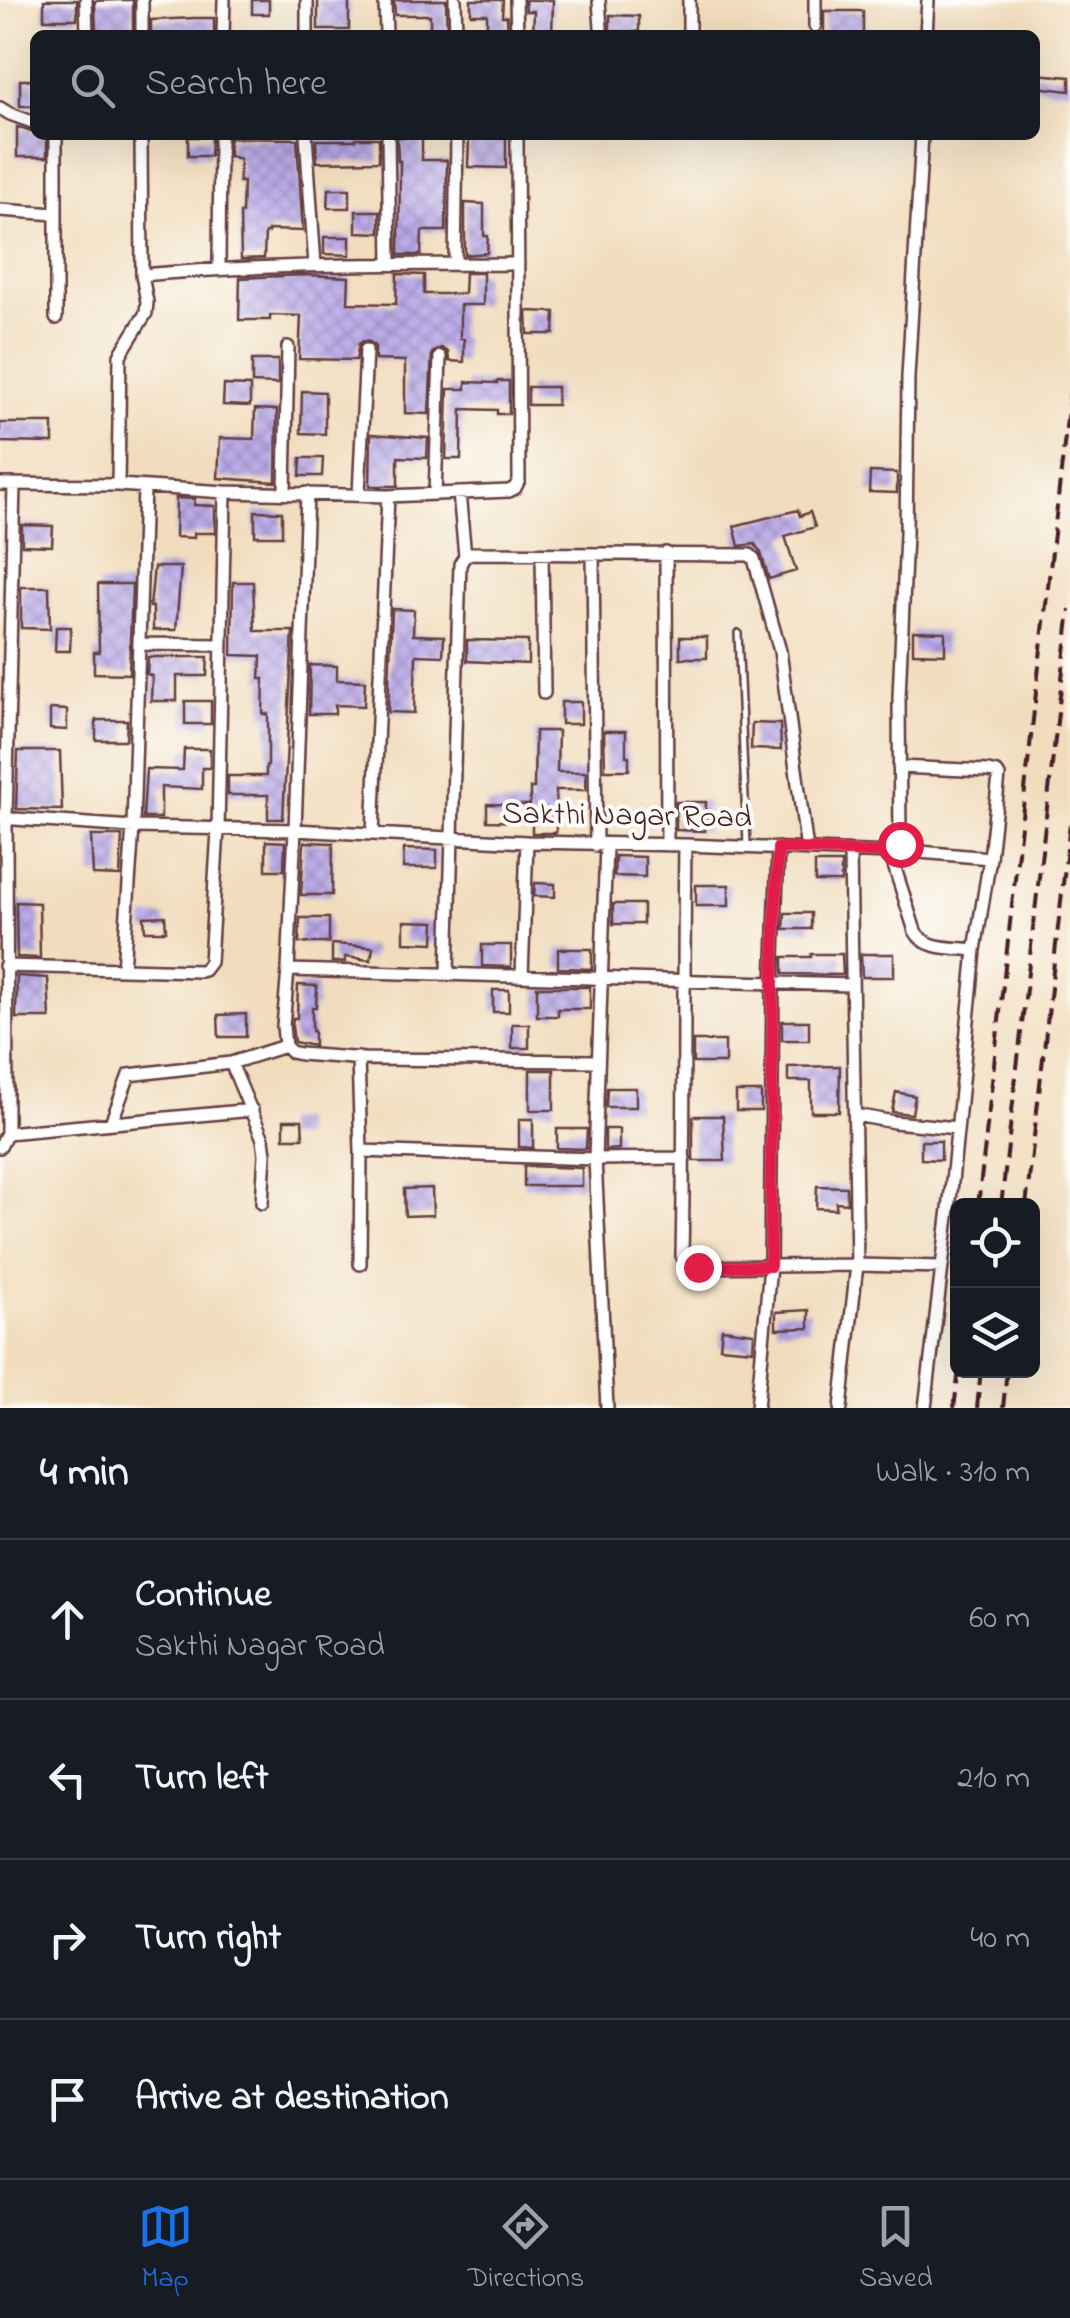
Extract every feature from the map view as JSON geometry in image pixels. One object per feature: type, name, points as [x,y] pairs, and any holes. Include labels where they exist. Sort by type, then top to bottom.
[{"type":"street","points":[[86,0],[87,30]]},
{"type":"street","points":[[142,0],[142,30]]},
{"type":"street","points":[[222,30],[224,0]]},
{"type":"street","points":[[306,30],[307,0]]},
{"type":"street","points":[[385,0],[386,30]]},
{"type":"street","points":[[455,0],[456,30]]},
{"type":"street","points":[[516,0],[516,30]]},
{"type":"street","points":[[600,0],[600,28]]},
{"type":"street","points":[[689,0],[689,30]]},
{"type":"street","points":[[815,0],[815,26]]},
{"type":"street","points":[[926,30],[928,0]]},
{"type":"street","points":[[0,108],[30,121]]},
{"type":"street","points":[[56,140],[56,318]]},
{"type":"street","points":[[118,485],[120,355],[146,313],[147,302],[142,275],[140,140]]},
{"type":"street","points":[[220,140],[220,268]]},
{"type":"street","points":[[306,140],[315,264]]},
{"type":"street","points":[[388,140],[390,263]]},
{"type":"street","points":[[455,264],[457,140]]},
{"type":"street","points":[[0,484],[388,496],[508,492],[515,488],[517,140]]},
{"type":"street","points":[[922,140],[908,377],[900,844],[893,852],[920,940],[975,950]]},
{"type":"street","points":[[0,210],[56,214]]},
{"type":"street","points":[[142,275],[315,264],[518,264]]},
{"type":"street","points":[[284,492],[288,347]]},
{"type":"street","points":[[359,494],[366,350]]},
{"type":"street","points":[[435,494],[440,358]]},
{"type":"street","points":[[0,1148],[7,1133],[3,818],[14,485]]},
{"type":"street","points":[[122,968],[141,644],[144,488]]},
{"type":"street","points":[[6,966],[200,971],[210,962],[218,830],[225,492]]},
{"type":"street","points":[[307,493],[285,1046],[300,1054],[358,1058],[598,1061]]},
{"type":"street","points":[[448,973],[460,564],[464,556],[458,493]]},
{"type":"street","points":[[373,834],[388,496]]},
{"type":"street","points":[[542,554],[544,693]]},
{"type":"street","points":[[594,554],[602,978],[594,1159],[607,1408]]},
{"type":"street","points":[[666,554],[667,845]]},
{"type":"street","points":[[464,556],[750,555],[780,652],[808,850]]},
{"type":"street","points":[[141,644],[222,645]]},
{"type":"street","points":[[900,767],[997,773],[999,786],[975,950],[925,1408]]},
{"type":"street","name":"Sakthi Nagar Road","points":[[3,818],[452,840],[990,858]]},
{"type":"street","points":[[522,976],[527,842]]},
{"type":"street","points":[[685,845],[684,1261],[693,1267],[942,1267]]},
{"type":"street","points":[[757,1408],[770,1266],[778,848]]},
{"type":"street","points":[[841,1408],[857,1265],[850,852]]},
{"type":"street","points":[[288,970],[851,985]]},
{"type":"street","points":[[111,1123],[129,1075],[231,1063],[285,1046]]},
{"type":"street","points":[[358,1058],[360,1264]]},
{"type":"street","points":[[231,1063],[262,1139],[262,1203]]},
{"type":"street","points":[[7,1133],[252,1110]]},
{"type":"street","points":[[855,1115],[957,1128]]},
{"type":"street","points":[[361,1151],[684,1158]]},
{"type":"lane","points":[[738,634],[747,848]]},
{"type":"building","points":[[44,0],[77,0],[77,19],[44,19]]},
{"type":"building","points":[[133,0],[133,30],[96,30],[95,1]]},
{"type":"building","points":[[252,0],[269,0],[269,14],[252,14]]},
{"type":"building","points":[[318,0],[349,0],[349,30],[318,30]]},
{"type":"building","points":[[394,0],[446,0],[447,30],[430,30],[430,15],[395,15]]},
{"type":"building","points":[[471,0],[503,0],[502,16],[507,16],[508,30],[487,30],[487,14],[471,14]]},
{"type":"building","points":[[525,0],[553,0],[552,30],[533,30],[534,11],[526,11]]},
{"type":"building","points":[[824,11],[863,11],[863,30],[824,30]]},
{"type":"building","points":[[610,15],[639,16],[639,30],[610,30]]},
{"type":"building","points":[[214,18],[214,30],[151,30],[151,20]]},
{"type":"building","points":[[1040,74],[1070,77],[1070,91],[1040,88]]},
{"type":"building","points":[[20,80],[30,80],[30,106],[20,106]]},
{"type":"building","points":[[17,127],[30,131],[30,140],[47,140],[47,157],[17,157]]},
{"type":"building","points":[[188,140],[211,140],[210,156],[188,156]]},
{"type":"building","points":[[229,140],[297,140],[303,231],[268,230],[264,258],[241,259],[243,182],[239,182],[240,159],[229,156]]},
{"type":"building","points":[[316,140],[379,140],[379,161],[317,162]]},
{"type":"building","points":[[397,140],[422,140],[422,160],[447,160],[446,231],[422,231],[421,255],[399,255]]},
{"type":"building","points":[[469,140],[506,140],[506,168],[468,167]]},
{"type":"building","points":[[329,189],[350,189],[350,208],[328,208]]},
{"type":"building","points":[[465,203],[484,204],[487,253],[465,255]]},
{"type":"building","points":[[356,211],[380,211],[380,233],[356,232]]},
{"type":"building","points":[[324,237],[350,237],[350,255],[324,254]]},
{"type":"building","points":[[465,273],[483,273],[483,305],[460,305],[464,362],[449,361],[448,352],[441,348],[432,353],[429,414],[405,413],[405,361],[375,360],[375,347],[370,342],[359,344],[356,360],[299,359],[301,316],[239,320],[240,278],[349,277],[348,303],[396,304],[397,274],[424,275],[424,294],[464,294]]},
{"type":"building","points":[[527,311],[555,312],[554,334],[528,334]]},
{"type":"building","points":[[252,360],[278,360],[278,384],[252,383]]},
{"type":"building","points":[[509,381],[509,414],[462,409],[461,459],[446,459],[448,389],[466,389],[466,382]]},
{"type":"building","points":[[224,385],[250,386],[250,406],[223,405]]},
{"type":"building","points":[[528,387],[557,387],[557,405],[528,405]]},
{"type":"building","points":[[302,391],[325,392],[325,434],[301,433]]},
{"type":"building","points":[[255,409],[277,410],[276,482],[218,478],[220,438],[254,439]]},
{"type":"building","points":[[0,423],[53,423],[53,443],[0,442]]},
{"type":"building","points":[[371,434],[428,438],[427,458],[398,457],[398,486],[370,486]]},
{"type":"building","points":[[301,458],[323,458],[322,476],[300,476]]},
{"type":"building","points":[[870,472],[897,473],[897,493],[869,492]]},
{"type":"building","points":[[176,498],[195,499],[194,505],[215,506],[215,533],[175,537]]},
{"type":"building","points":[[798,510],[800,516],[810,512],[815,527],[785,536],[796,571],[769,579],[761,553],[755,544],[739,546],[734,526]]},
{"type":"building","points":[[255,511],[282,512],[282,536],[255,536]]},
{"type":"building","points":[[22,525],[53,526],[52,546],[22,545]]},
{"type":"building","points":[[154,567],[181,567],[176,630],[153,630],[150,607]]},
{"type":"building","points":[[233,582],[253,582],[255,631],[293,631],[283,819],[268,819],[268,795],[228,795],[228,776],[266,776],[268,766],[268,714],[263,714],[261,656],[232,655]]},
{"type":"building","points":[[98,584],[132,584],[129,674],[94,673],[94,652],[99,652]]},
{"type":"building","points":[[21,587],[49,587],[50,629],[21,628]]},
{"type":"building","points":[[392,609],[414,610],[413,635],[444,636],[443,656],[416,655],[414,713],[388,712]]},
{"type":"building","points":[[56,627],[71,627],[70,651],[55,651]]},
{"type":"building","points":[[913,631],[945,632],[945,654],[913,653]]},
{"type":"building","points":[[680,637],[707,637],[707,658],[680,658]]},
{"type":"building","points":[[467,640],[528,641],[528,664],[467,661]]},
{"type":"building","points":[[148,657],[208,657],[207,676],[177,676],[177,701],[151,701]]},
{"type":"building","points":[[310,665],[337,666],[337,680],[365,681],[364,706],[335,705],[335,714],[309,714]]},
{"type":"building","points":[[185,701],[211,701],[211,724],[185,724]]},
{"type":"building","points":[[561,702],[581,702],[581,724],[561,724]]},
{"type":"building","points":[[50,709],[67,710],[67,730],[50,729]]},
{"type":"building","points":[[96,720],[127,720],[126,740],[96,740]]},
{"type":"building","points":[[752,723],[780,724],[781,750],[751,749]]},
{"type":"building","points":[[535,731],[558,731],[557,772],[586,772],[586,790],[556,790],[556,833],[532,833],[532,822],[487,821],[487,804],[530,805]]},
{"type":"building","points":[[604,731],[626,731],[629,770],[605,770]]},
{"type":"building","points":[[184,749],[210,749],[210,768],[202,768],[202,789],[161,787],[161,818],[143,818],[146,769],[183,770]]},
{"type":"building","points":[[18,751],[60,751],[62,810],[16,809]]},
{"type":"building","points":[[676,802],[706,802],[705,831],[676,830]]},
{"type":"building","points":[[91,836],[122,836],[120,876],[93,875]]},
{"type":"building","points":[[266,841],[285,842],[284,870],[266,870]]},
{"type":"building","points":[[304,842],[333,843],[332,895],[301,895]]},
{"type":"building","points":[[404,849],[437,850],[437,868],[403,868]]},
{"type":"building","points":[[615,856],[645,857],[645,877],[614,876]]},
{"type":"building","points":[[815,863],[841,863],[841,882],[815,882]]},
{"type":"building","points":[[535,883],[555,884],[555,897],[534,896]]},
{"type":"building","points":[[696,885],[729,885],[729,906],[696,906]]},
{"type":"building","points":[[16,902],[39,903],[40,958],[17,957]]},
{"type":"building","points":[[613,904],[643,904],[643,924],[613,924]]},
{"type":"building","points":[[785,913],[811,913],[811,929],[784,929]]},
{"type":"building","points":[[165,916],[166,931],[145,931],[144,917]]},
{"type":"building","points":[[300,918],[329,918],[329,943],[299,943]]},
{"type":"building","points":[[404,921],[435,922],[434,943],[404,942]]},
{"type":"building","points":[[332,944],[373,947],[371,960],[345,957],[345,962],[332,962]]},
{"type":"building","points":[[482,945],[511,945],[511,967],[482,966]]},
{"type":"building","points":[[558,949],[592,949],[592,969],[558,968]]},
{"type":"building","points":[[842,954],[843,975],[783,974],[783,957]]},
{"type":"building","points":[[861,954],[894,954],[894,977],[862,977]]},
{"type":"building","points":[[17,976],[48,978],[50,1018],[16,1018]]},
{"type":"building","points":[[298,985],[317,986],[316,1007],[312,1007],[314,1046],[294,1042],[292,1026],[293,1018],[297,1018]]},
{"type":"building","points":[[537,987],[590,987],[590,1009],[558,1009],[558,1016],[537,1016]]},
{"type":"building","points":[[493,990],[509,990],[509,1012],[493,1012]]},
{"type":"building","points":[[246,1014],[246,1037],[219,1037],[218,1015]]},
{"type":"building","points":[[782,1021],[809,1021],[809,1040],[782,1040]]},
{"type":"building","points":[[512,1024],[529,1024],[529,1048],[512,1048]]},
{"type":"building","points":[[693,1041],[725,1041],[725,1063],[693,1063]]},
{"type":"building","points":[[840,1066],[839,1112],[811,1112],[811,1081],[788,1081],[788,1067]]},
{"type":"building","points":[[530,1070],[554,1070],[554,1110],[530,1110]]},
{"type":"building","points":[[607,1088],[636,1088],[636,1107],[606,1107]]},
{"type":"building","points":[[736,1092],[761,1092],[761,1111],[736,1111]]},
{"type":"building","points":[[896,1092],[915,1096],[912,1114],[892,1112]]},
{"type":"building","points":[[693,1116],[723,1116],[725,1161],[693,1161]]},
{"type":"building","points":[[519,1119],[533,1119],[533,1148],[519,1147]]},
{"type":"building","points":[[284,1120],[302,1120],[303,1138],[284,1138]]},
{"type":"building","points":[[557,1129],[587,1129],[586,1149],[557,1148]]},
{"type":"building","points":[[605,1129],[619,1129],[619,1149],[605,1150]]},
{"type":"building","points":[[921,1141],[941,1141],[941,1160],[921,1159]]},
{"type":"building","points":[[524,1166],[582,1168],[582,1186],[524,1186]]},
{"type":"building","points":[[817,1186],[846,1187],[847,1203],[836,1202],[836,1209],[816,1208]]},
{"type":"building","points":[[432,1188],[433,1215],[405,1216],[404,1189]]},
{"type":"building","points":[[809,1310],[809,1328],[776,1329],[776,1312]]},
{"type":"building","points":[[722,1329],[754,1333],[753,1350],[720,1347]]},
{"type":"railway","points":[[979,1198],[1070,392]]},
{"type":"railway","points":[[1002,1198],[1070,609]]},
{"type":"railway","points":[[1027,1198],[1070,823]]},
{"type":"railway","points":[[954,1408],[958,1378]]},
{"type":"railway","points":[[977,1408],[980,1378]]},
{"type":"railway","points":[[1003,1408],[1006,1378]]},
{"type":"route","points":[[698,1267],[770,1266],[778,848],[890,853],[900,844]]}]
